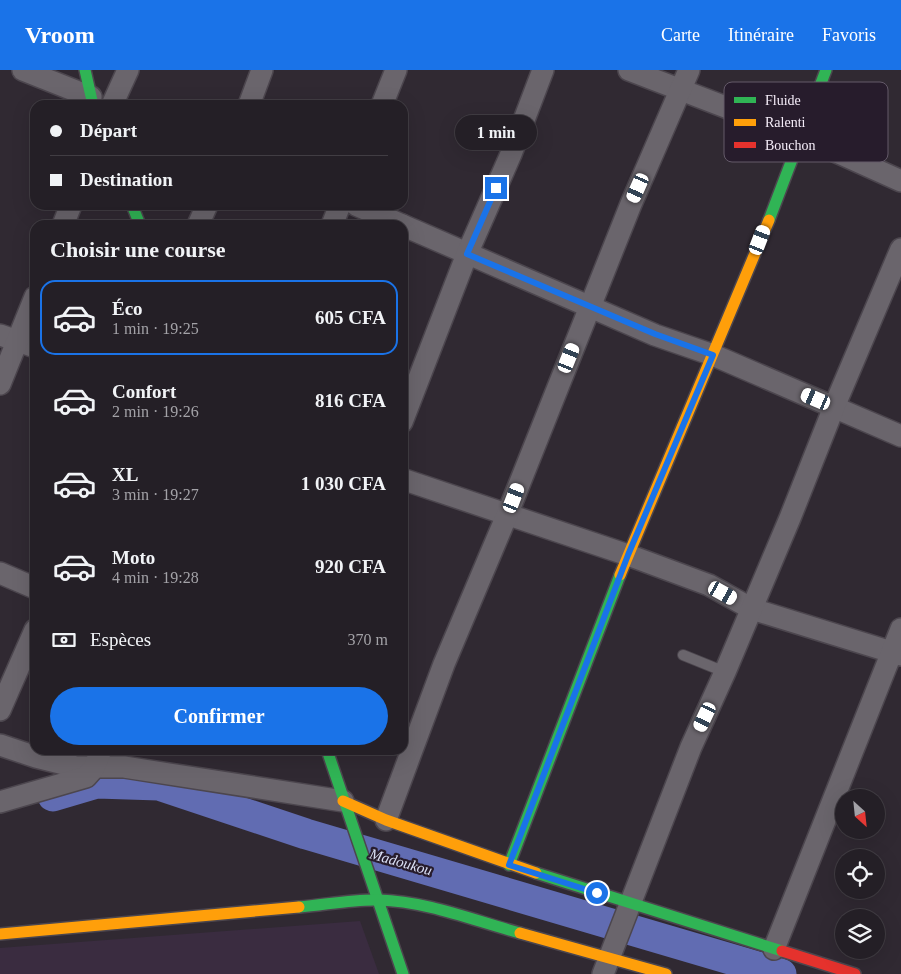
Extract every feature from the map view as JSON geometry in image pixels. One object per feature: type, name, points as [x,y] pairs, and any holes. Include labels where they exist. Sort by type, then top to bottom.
[{"type":"main road","points":[[85,70],[92,100]]},
{"type":"main road","points":[[821,82],[826,70]]},
{"type":"main road","points":[[509,865],[628,555],[713,355],[791,162]]},
{"type":"main road","points":[[329,755],[403,974]]},
{"type":"main road","points":[[347,811],[386,820],[629,910],[856,974]]},
{"type":"main road","points":[[0,934],[378,900],[450,914],[666,974]]},
{"type":"street","points":[[23,70],[90,100]]},
{"type":"street","points":[[117,100],[128,70]]},
{"type":"street","points":[[251,100],[262,70]]},
{"type":"street","points":[[384,100],[396,70]]},
{"type":"street","points":[[408,406],[467,254],[511,154],[543,70]]},
{"type":"street","points":[[629,70],[724,108]]},
{"type":"street","points":[[386,820],[444,664],[507,515],[589,305],[689,70]]},
{"type":"street","points":[[859,162],[901,181]]},
{"type":"street","points":[[368,210],[390,220]]},
{"type":"street","points":[[408,228],[655,334],[713,355],[901,436]]},
{"type":"street","points":[[610,960],[691,747],[752,609],[901,249]]},
{"type":"street","points":[[0,384],[30,310]]},
{"type":"street","points":[[408,481],[628,555],[709,585],[752,609],[896,653]]},
{"type":"street","points":[[0,573],[30,586]]},
{"type":"street","points":[[774,950],[896,653],[901,629]]},
{"type":"street","points":[[0,710],[30,641]]},
{"type":"street","points":[[0,745],[30,754]]},
{"type":"street","points":[[32,755],[61,764],[97,759],[124,767],[347,811]]},
{"type":"street","points":[[0,802],[80,779],[91,774],[97,759]]},
{"type":"lane","points":[[683,655],[725,672]]},
{"type":"shaded area","points":[[360,921],[379,974],[0,974],[0,948]]},
{"type":"waterway","name":"Madoukou","points":[[53,796],[97,783],[159,785],[306,834],[781,974]]},
{"type":"traffic: fast","points":[[85,70],[92,100]]},
{"type":"traffic: fast","points":[[821,82],[826,70]]},
{"type":"traffic: fast","points":[[769,220],[791,162]]},
{"type":"traffic: fast","points":[[134,210],[138,220]]},
{"type":"traffic: fast","points":[[509,865],[620,575]]},
{"type":"traffic: fast","points":[[329,755],[403,974]]},
{"type":"traffic: fast","points":[[536,873],[782,951]]},
{"type":"traffic: fast","points":[[299,907],[359,900],[397,901],[450,912],[520,933]]},
{"type":"traffic: slow","points":[[620,575],[769,220]]},
{"type":"traffic: slow","points":[[343,801],[386,820],[536,873]]},
{"type":"traffic: slow","points":[[0,934],[299,907]]},
{"type":"traffic: slow","points":[[520,933],[666,974]]},
{"type":"traffic: jam","points":[[782,951],[855,974]]},
{"type":"route","points":[[496,188],[467,254],[655,334],[713,355],[628,555],[509,865],[597,893]]}]
